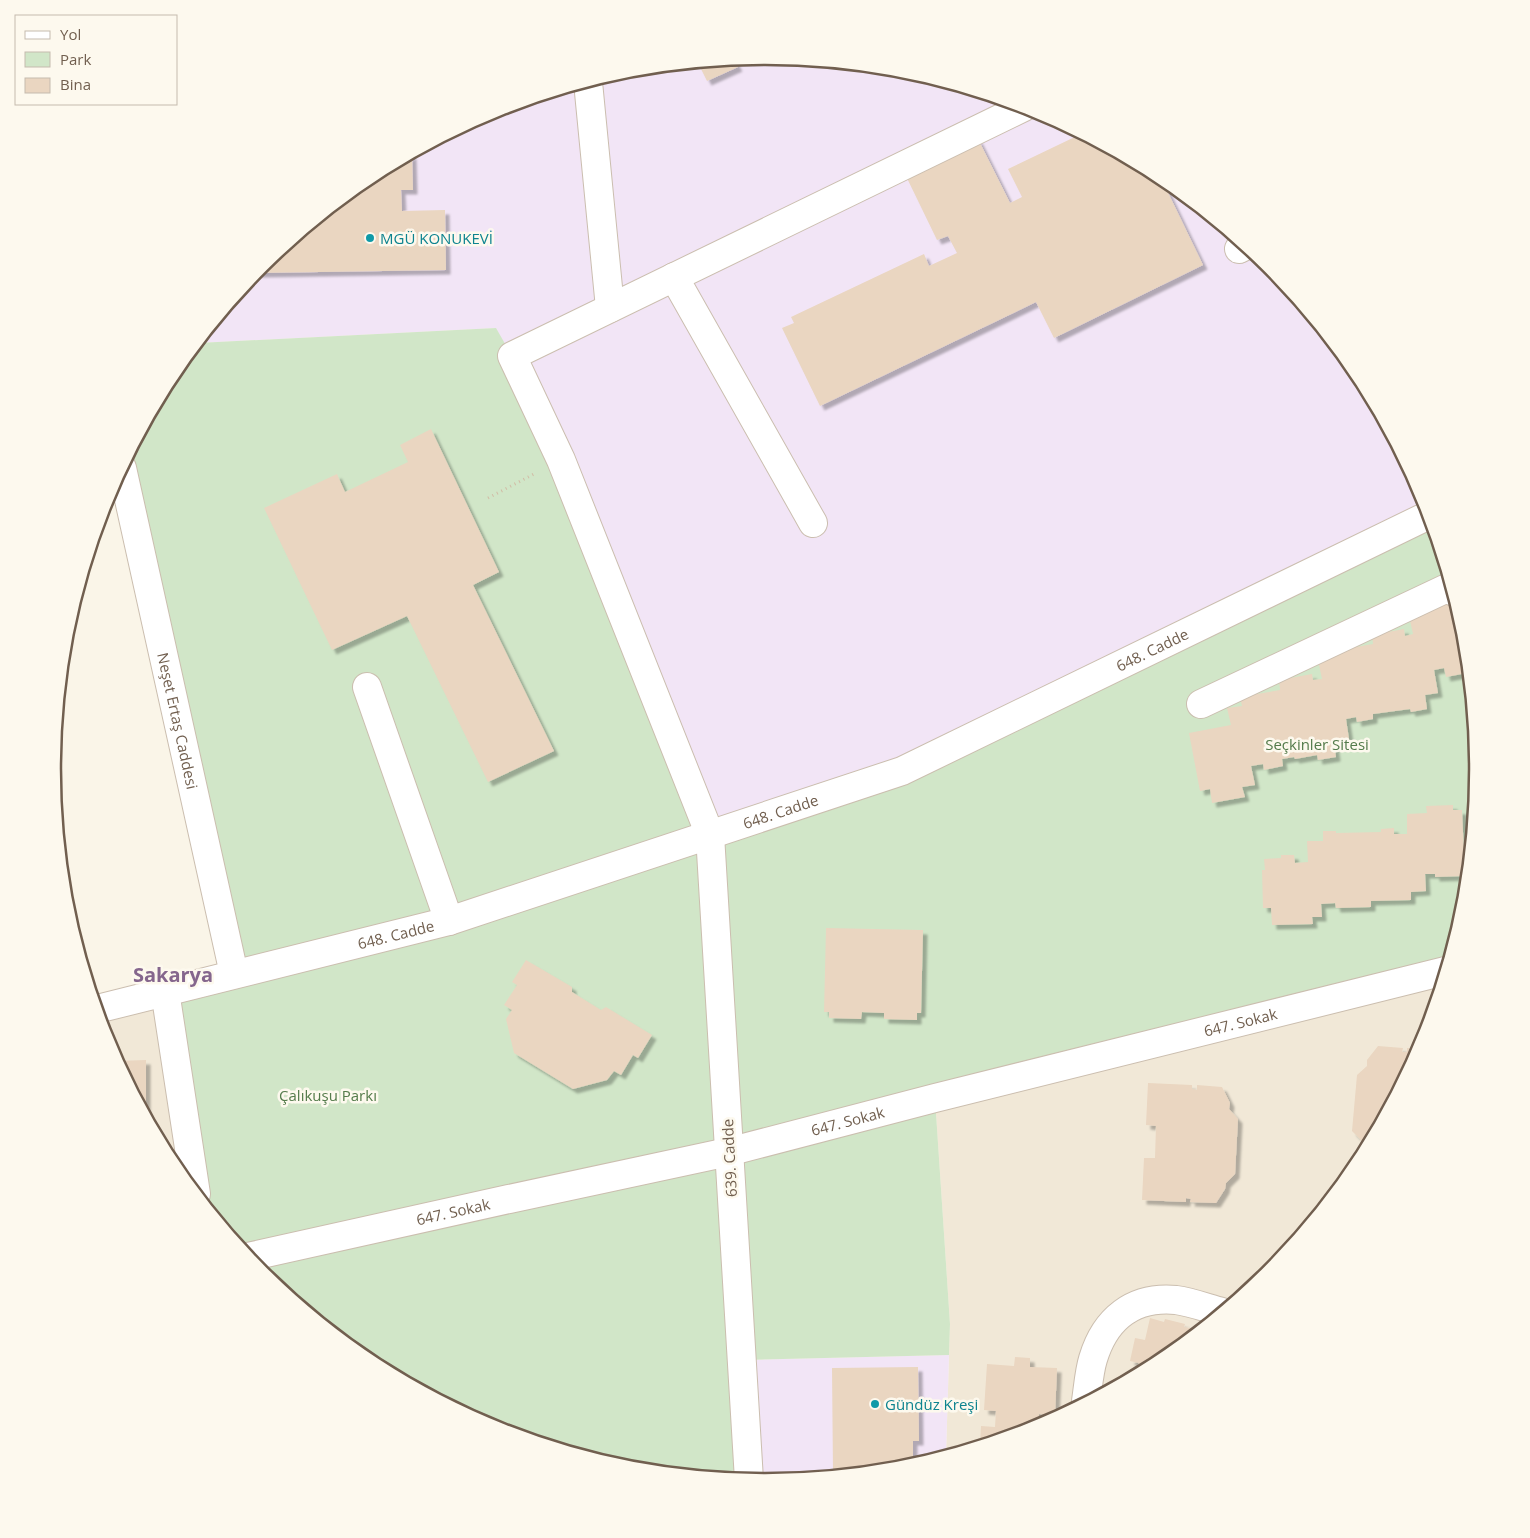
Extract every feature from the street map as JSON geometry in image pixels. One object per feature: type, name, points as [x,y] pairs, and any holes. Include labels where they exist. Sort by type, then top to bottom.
[{"type":"street","points":[[589,88],[610,308],[1014,112]]},
{"type":"street","points":[[674,277],[813,523]]},
{"type":"street","name":"639. Cadde","points":[[610,308],[512,356],[562,460],[710,836],[749,1472]]},
{"type":"street","name":"Neşet Ertaş Caddesi","points":[[124,479],[234,974]]},
{"type":"street","name":"648. Cadde","points":[[104,1007],[450,922],[902,771],[1422,518]]},
{"type":"street","points":[[1201,704],[1445,589]]},
{"type":"street","points":[[367,687],[450,922]]},
{"type":"street","name":"647. Sokak","points":[[256,1255],[728,1152],[935,1098],[1438,973]]},
{"type":"street","points":[[164,991],[194,1179]]},
{"type":"street","points":[[1087,1394],[1093,1359],[1106,1328],[1131,1306],[1152,1300],[1177,1300],[1214,1310]]},
{"type":"path","points":[[488,498],[562,460]]},
{"type":"shaded area","points":[[765,65],[857,71],[902,79],[947,89],[991,103],[1034,119],[1076,138],[1156,184],[1229,240],[1263,271],[1294,305],[1350,378],[1396,458],[1422,518],[902,771],[710,835],[496,328],[206,343],[267,271],[337,211],[374,184],[413,160],[454,138],[496,119],[583,89],[673,71]]},
{"type":"shaded area","points":[[1438,973],[1415,1038],[1396,1080],[1374,1121],[1350,1160],[1323,1197],[1263,1267],[1193,1327],[1156,1354],[1117,1378],[1076,1400],[1034,1419],[946,1449],[950,1324],[935,1098]]},
{"type":"shaded area","points":[[165,991],[194,1179],[156,1121],[134,1080],[104,1007]]},
{"type":"shaded area","points":[[949,1355],[946,1449],[857,1467],[811,1471],[748,1472],[741,1360]]},
{"type":"green space","points":[[496,328],[512,356],[710,835],[902,771],[1422,518],[1445,587],[1455,632],[1463,677],[1469,769],[1463,861],[1445,951],[1438,973],[935,1098],[950,1324],[949,1355],[741,1360],[748,1472],[673,1467],[583,1449],[496,1419],[454,1400],[374,1354],[301,1298],[267,1267],[236,1233],[194,1179],[165,991],[233,974],[124,479],[156,417],[180,378],[206,343]]},
{"type":"building","points":[[738,67],[707,81],[701,69]]},
{"type":"building","points":[[1076,138],[1117,160],[1168,193],[1203,265],[1054,338],[1036,302],[820,406],[782,328],[794,323],[791,317],[924,254],[929,266],[957,253],[948,236],[937,240],[904,172],[978,139],[1010,203],[1022,197],[1008,169]]},
{"type":"building","name":"MGÜ KONUKEVİ","points":[[412,161],[413,190],[401,190],[402,211],[445,210],[446,270],[265,273],[301,240],[337,211],[374,184]]},
{"type":"building","points":[[431,429],[499,572],[473,585],[554,751],[488,782],[407,616],[332,650],[264,508],[337,474],[345,492],[408,462],[400,445]]},
{"type":"building","points":[[1448,602],[1455,632],[1462,674],[1446,677],[1444,668],[1434,670],[1438,693],[1425,695],[1427,709],[1411,712],[1410,709],[1373,714],[1373,719],[1357,722],[1356,717],[1346,719],[1349,739],[1334,742],[1336,757],[1318,760],[1317,755],[1282,759],[1283,766],[1264,770],[1263,764],[1251,766],[1255,785],[1242,787],[1245,797],[1212,803],[1210,789],[1200,791],[1189,733],[1231,725],[1227,708],[1242,706],[1240,697],[1280,690],[1279,680],[1312,674],[1313,680],[1322,679],[1318,660],[1333,651],[1373,644],[1372,635],[1404,629],[1405,636],[1413,634],[1409,616]]},
{"type":"building","points":[[1453,805],[1453,810],[1462,810],[1464,851],[1460,876],[1435,877],[1435,874],[1425,874],[1426,891],[1411,892],[1411,900],[1371,901],[1371,907],[1336,908],[1335,903],[1321,904],[1322,917],[1312,917],[1313,924],[1272,925],[1271,908],[1263,908],[1262,870],[1265,870],[1264,859],[1281,858],[1281,855],[1294,855],[1295,863],[1308,862],[1307,841],[1323,841],[1323,831],[1336,831],[1336,833],[1381,832],[1381,829],[1394,828],[1394,834],[1407,834],[1407,814],[1427,813],[1426,806]]},
{"type":"building","points":[[826,928],[923,930],[921,1013],[917,1013],[917,1020],[884,1019],[884,1013],[862,1012],[861,1019],[829,1018],[829,1012],[824,1012]]},
{"type":"building","points":[[526,960],[572,987],[572,992],[601,1010],[606,1007],[652,1035],[638,1058],[633,1055],[621,1075],[614,1071],[607,1080],[573,1089],[514,1053],[506,1019],[512,1010],[504,1005],[517,985],[512,982]]},
{"type":"building","points":[[1378,1046],[1403,1048],[1402,1052],[1407,1052],[1407,1048],[1410,1048],[1396,1080],[1361,1143],[1361,1140],[1352,1131],[1357,1075],[1367,1066],[1367,1060]]},
{"type":"building","points":[[146,1060],[146,1102],[134,1080],[125,1061]]},
{"type":"building","points":[[1148,1083],[1192,1085],[1192,1089],[1197,1090],[1197,1085],[1222,1087],[1230,1103],[1229,1109],[1238,1119],[1235,1174],[1226,1183],[1225,1189],[1216,1203],[1190,1202],[1191,1199],[1186,1198],[1186,1202],[1142,1200],[1144,1158],[1155,1158],[1156,1126],[1146,1125]]},
{"type":"building","points":[[1150,1318],[1164,1322],[1165,1319],[1185,1324],[1184,1327],[1191,1328],[1139,1365],[1139,1363],[1130,1361],[1135,1338],[1145,1340]]},
{"type":"building","points":[[1015,1357],[1030,1358],[1030,1367],[1057,1368],[1055,1409],[1044,1414],[1039,1414],[1039,1417],[1034,1419],[980,1438],[981,1426],[995,1427],[996,1411],[984,1410],[987,1364],[1014,1366]]},
{"type":"building","name":"Gündüz Kreşi","points":[[918,1367],[919,1441],[913,1441],[913,1457],[857,1467],[833,1469],[832,1368]]},
{"type":"place","name":"MGÜ KONUKEVİ","points":[[370,238]]},
{"type":"place","name":"Gündüz Kreşi","points":[[875,1404]]},
{"type":"district","name":"Sakarya","points":[[173,974]]},
{"type":"park label","name":"Seçkinler Sitesi","points":[[1317,744]]},
{"type":"park label","name":"Çalıkuşu Parkı","points":[[328,1095]]}]
